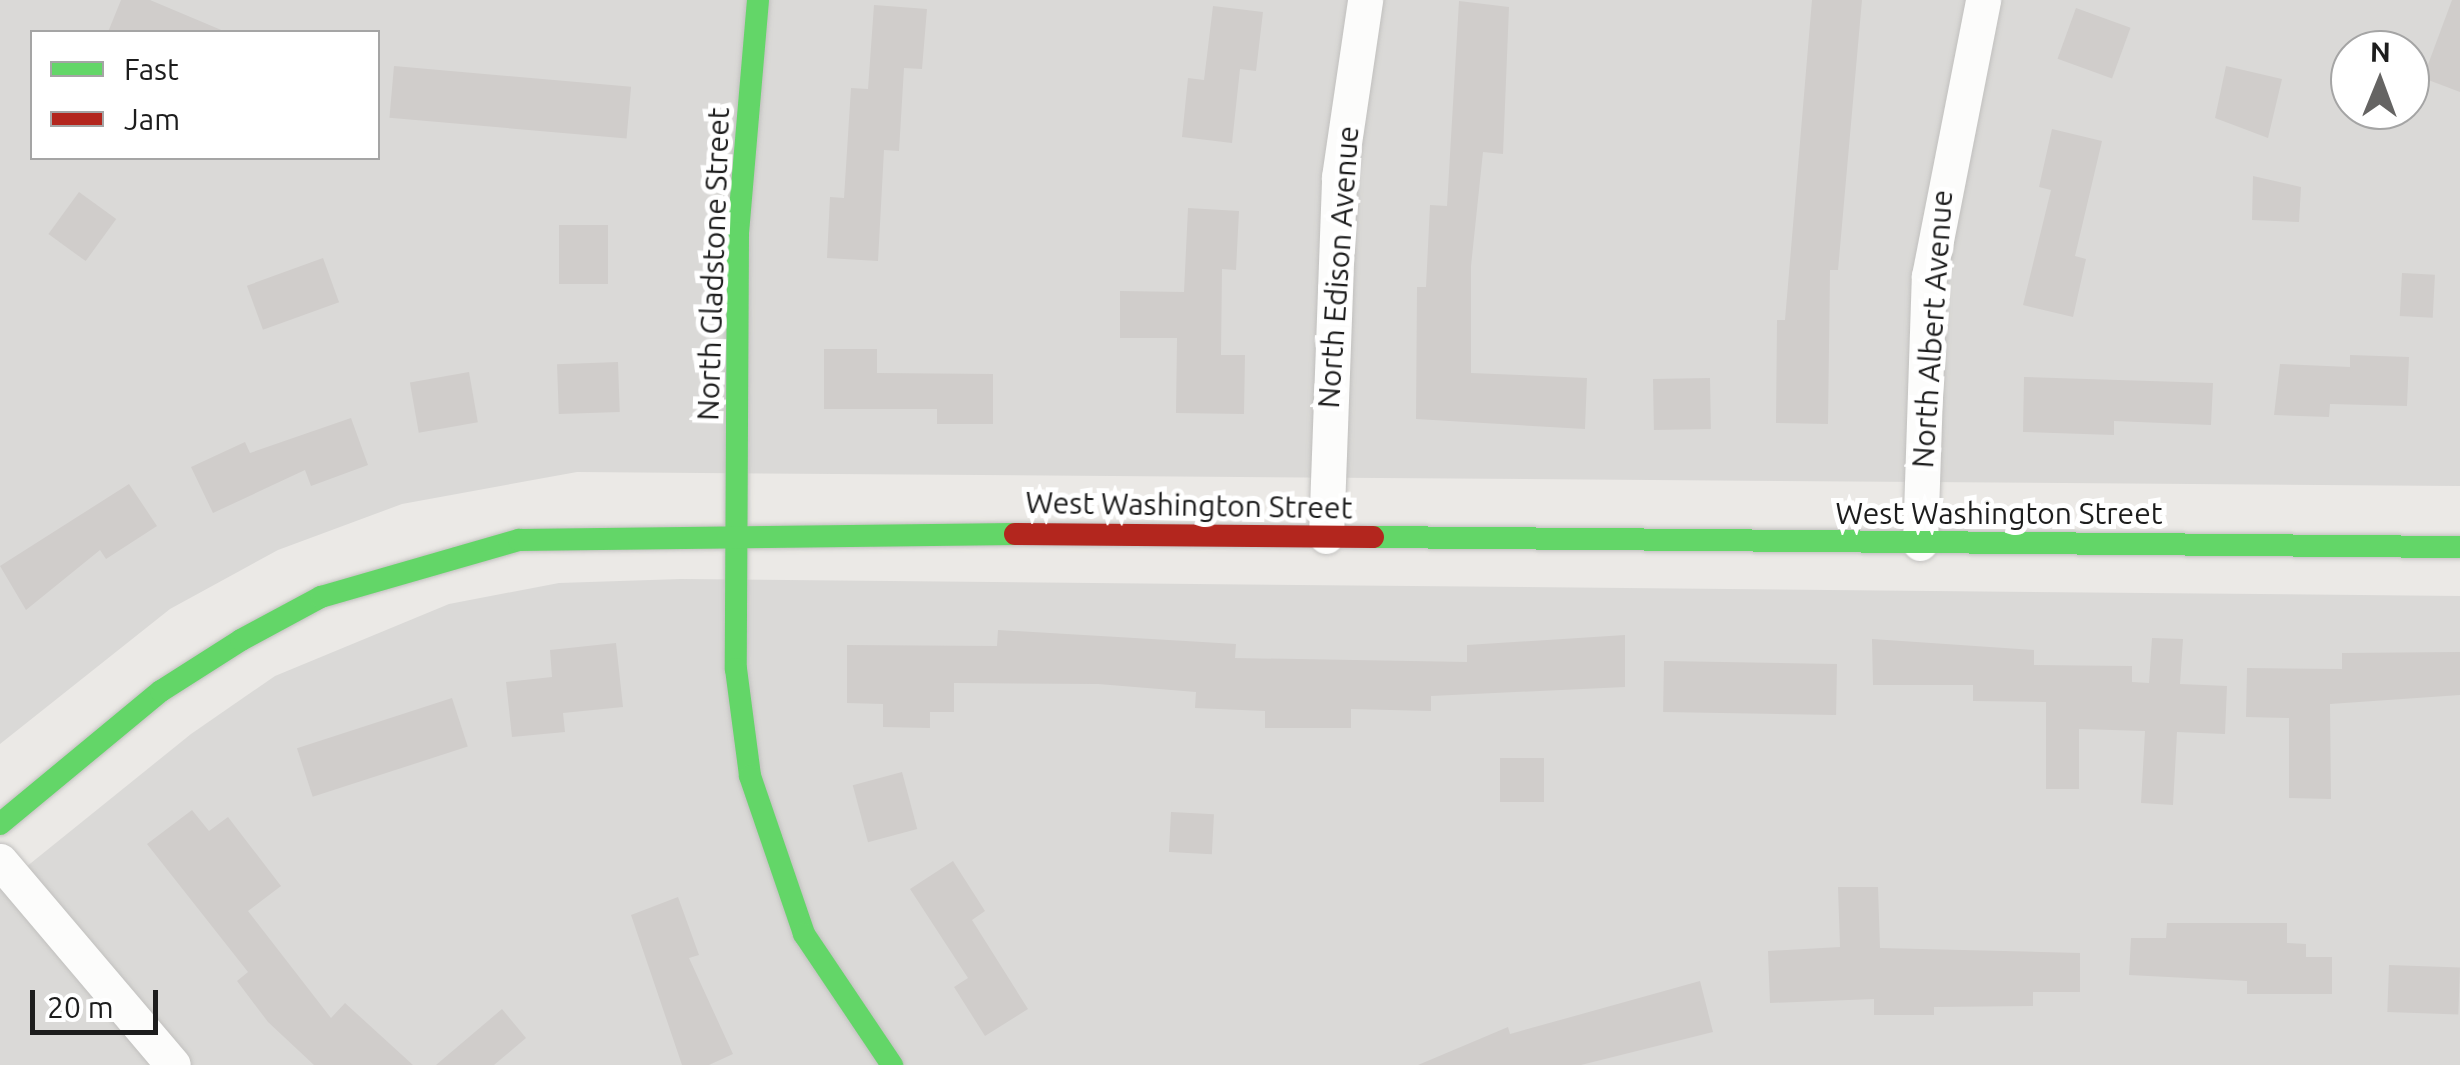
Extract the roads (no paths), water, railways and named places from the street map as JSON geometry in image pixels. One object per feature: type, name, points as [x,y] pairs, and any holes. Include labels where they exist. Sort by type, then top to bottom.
[{"type":"street","name":"North Gladstone Street","points":[[758,0],[738,233],[736,669],[750,776],[804,934],[892,1065]]},
{"type":"street","name":"North Edison Avenue","points":[[1326,536],[1338,177],[1365,0]]},
{"type":"street","name":"North Albert Avenue","points":[[1920,543],[1929,276],[1983,0]]},
{"type":"street","name":"West Washington Street","points":[[0,824],[161,692],[321,597],[519,540],[739,531],[2460,547]]},
{"type":"street","points":[[0,861],[173,1065]]}]
